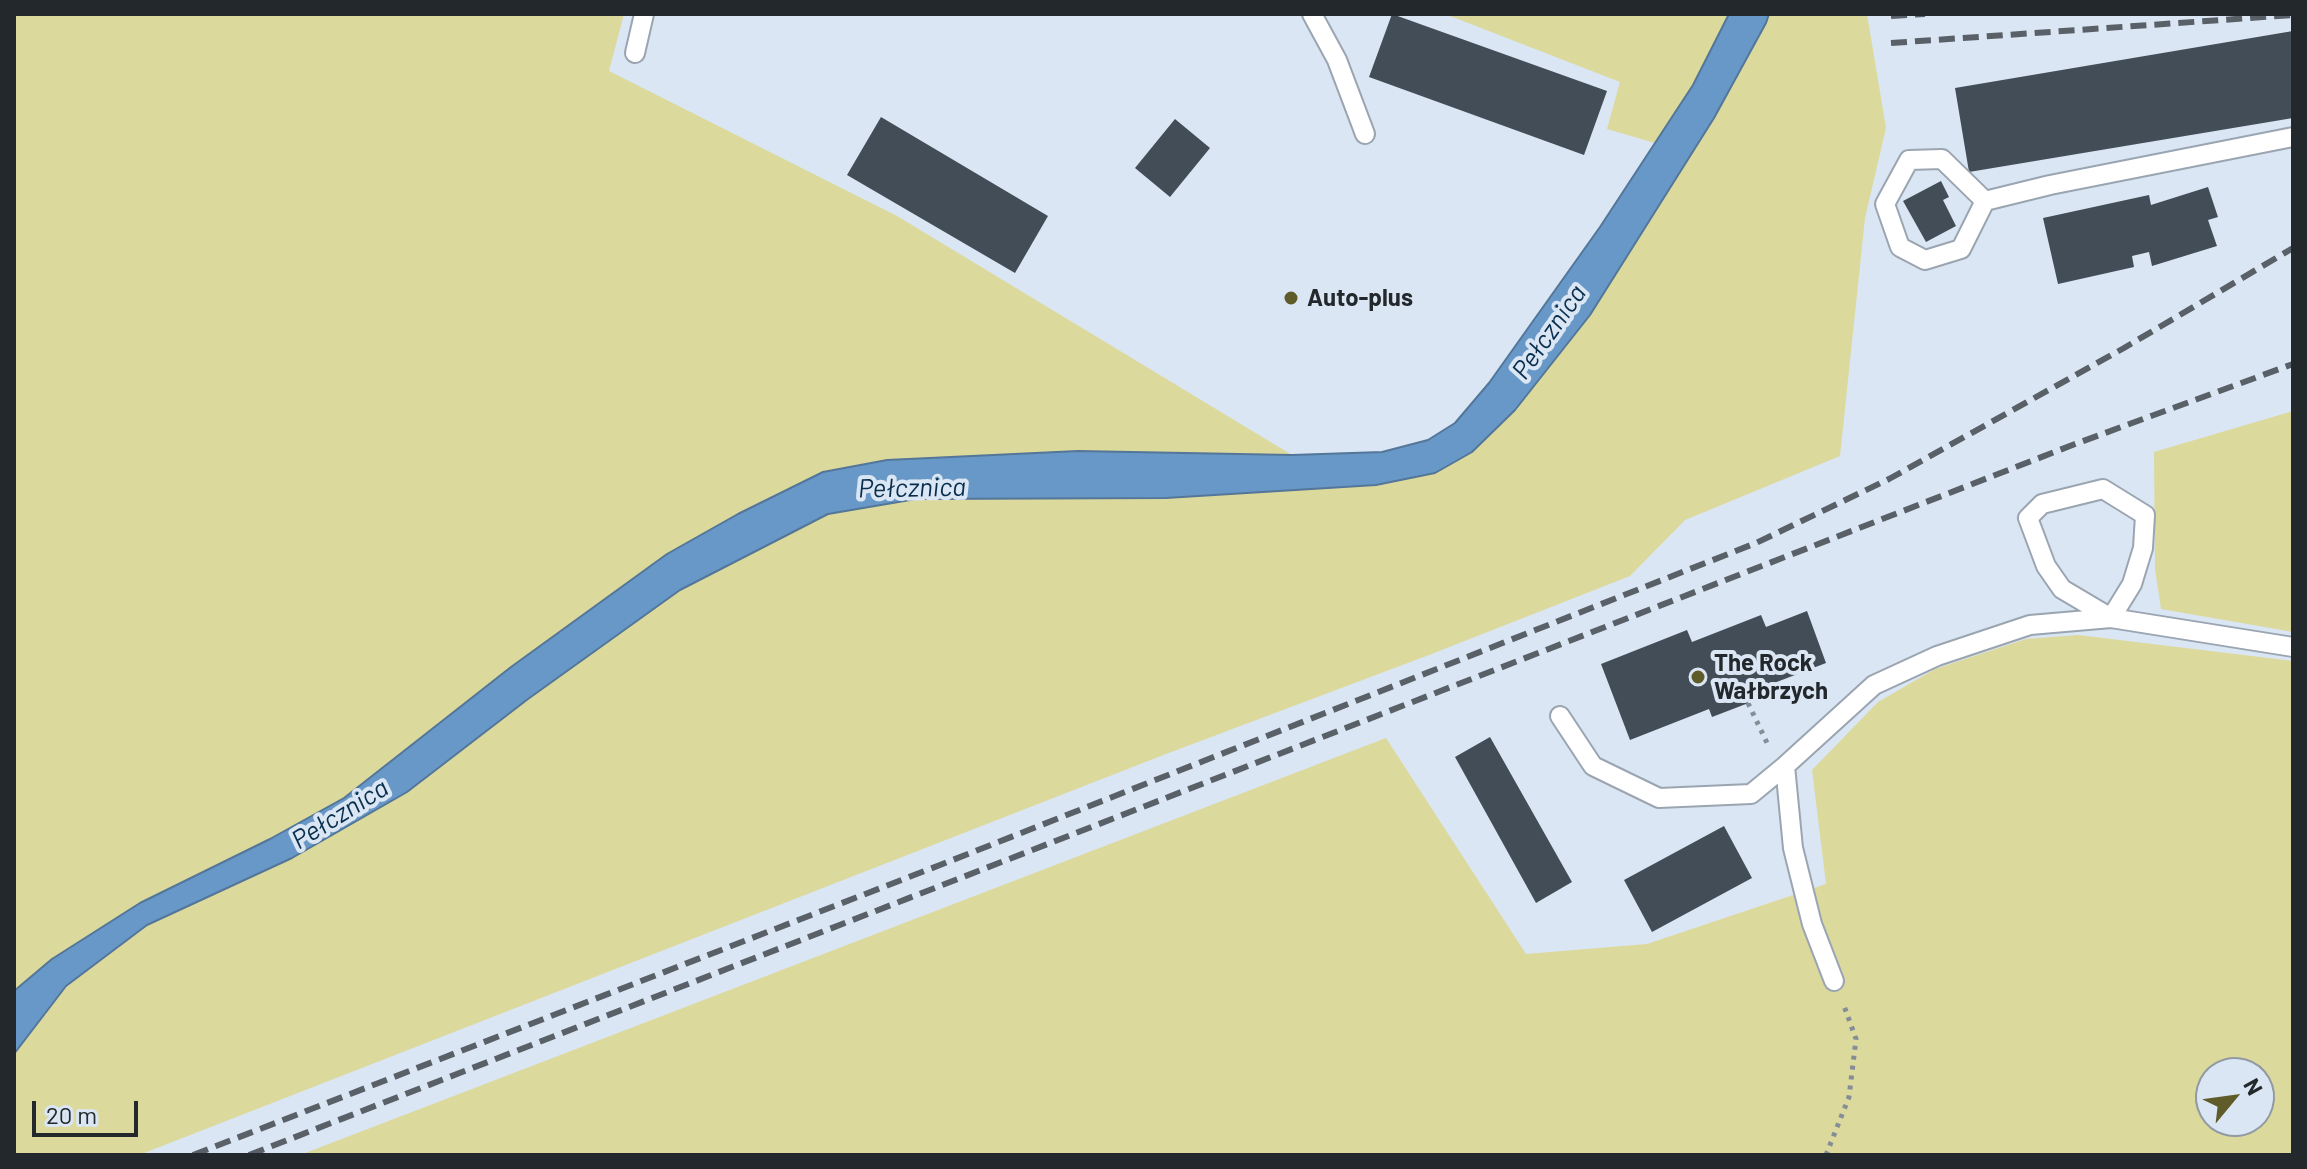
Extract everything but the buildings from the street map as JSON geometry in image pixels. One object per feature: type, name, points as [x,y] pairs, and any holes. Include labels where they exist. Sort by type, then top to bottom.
[{"type":"lane","points":[[635,53],[644,14]]},
{"type":"lane","points":[[1312,14],[1337,60],[1365,134]]},
{"type":"lane","points":[[1985,201],[1942,159],[1909,160],[1885,204],[1900,247],[1925,260],[1961,249],[1985,201],[2050,185],[2293,137]]},
{"type":"lane","points":[[2103,489],[2145,515],[2143,548],[2132,584],[2111,618],[2062,589],[2046,566],[2028,518],[2042,504],[2103,489]]},
{"type":"lane","points":[[1560,716],[1593,766],[1659,798],[1751,794],[1874,685],[1937,656],[2030,625],[2111,618],[2293,647]]},
{"type":"lane","points":[[1785,766],[1793,848],[1812,924],[1834,981]]},
{"type":"path","points":[[1748,703],[1770,751]]},
{"type":"path","points":[[1826,1155],[1849,1097],[1856,1039],[1834,981]]},
{"type":"shaded area","points":[[14,14],[624,14],[609,71],[897,216],[1292,455],[1078,451],[887,460],[823,472],[667,554],[344,798],[270,839],[140,903],[52,959],[14,991]]},
{"type":"shaded area","points":[[1445,14],[1729,14],[1693,85],[1655,143],[1607,129],[1620,82]]},
{"type":"shaded area","points":[[1769,14],[1867,14],[1886,128],[1865,218],[1840,456],[1685,520],[1630,576],[139,1155],[14,1155],[14,1054],[66,986],[147,925],[292,858],[407,792],[528,699],[680,590],[828,514],[916,499],[1166,498],[1376,485],[1435,473],[1472,452],[1515,410],[1590,315],[1714,118]]},
{"type":"shaded area","points":[[2293,411],[2293,632],[2161,609],[2155,569],[2154,452]]},
{"type":"shaded area","points":[[2078,635],[2293,661],[2293,1155],[300,1155],[1386,738],[1526,954],[1647,944],[1826,884],[1812,770],[1878,702],[1935,669],[2026,639]]},
{"type":"water","name":"Pełcznica","points":[[1729,14],[1769,14],[1714,118],[1590,315],[1515,410],[1472,452],[1435,473],[1376,485],[1166,498],[916,499],[828,514],[680,590],[528,699],[407,792],[292,858],[147,925],[66,986],[14,1054],[14,991],[52,959],[140,903],[270,839],[344,798],[511,667],[667,554],[823,472],[887,460],[1078,451],[1292,455],[1382,452],[1428,440],[1455,423],[1489,383],[1600,227],[1693,85]]},
{"type":"railway","points":[[1891,16],[1925,14]]},
{"type":"railway","points":[[1891,43],[2293,15]]},
{"type":"railway","points":[[193,1155],[1756,543],[1889,479],[2124,348],[2293,248]]},
{"type":"railway","points":[[249,1155],[2075,444],[2293,364]]},
{"type":"place","name":"Auto-plus","points":[[1291,298]]},
{"type":"place","name":"The Rock Wałbrzych","points":[[1698,677]]}]
